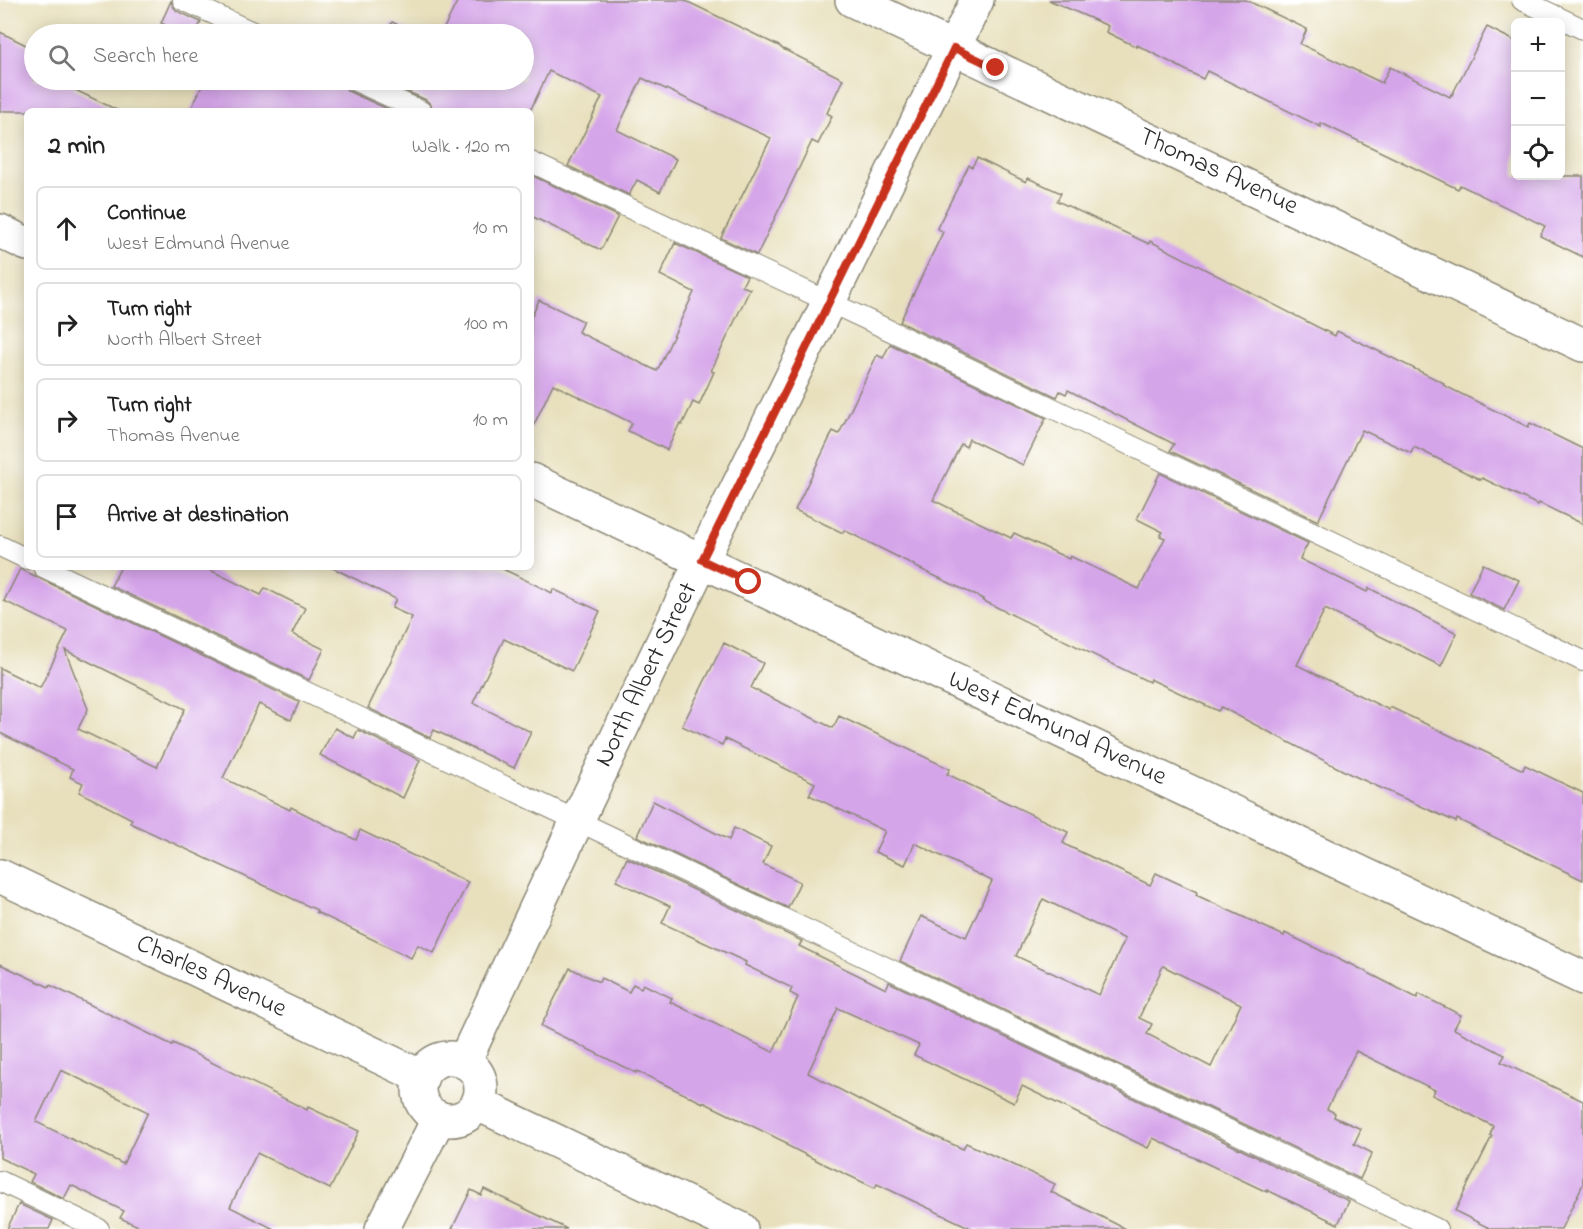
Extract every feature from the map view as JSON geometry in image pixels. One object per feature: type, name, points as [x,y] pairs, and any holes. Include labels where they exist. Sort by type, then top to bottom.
[{"type":"street","name":"Thomas Avenue","points":[[852,0],[1583,345]]},
{"type":"street","name":"North Albert Street","points":[[464,1062],[702,560],[977,0]]},
{"type":"street","points":[[0,231],[24,243]]},
{"type":"street","name":"West Edmund Avenue","points":[[534,481],[1583,978]]},
{"type":"street","name":"Charles Avenue","points":[[0,876],[422,1077]]},
{"type":"street","points":[[446,1058],[464,1062],[474,1069],[479,1077],[481,1095],[478,1104],[462,1118],[455,1120],[439,1118],[422,1101],[419,1085],[422,1077],[436,1061],[446,1058]]},
{"type":"street","points":[[478,1104],[741,1229]]},
{"type":"street","points":[[382,1229],[439,1118]]},
{"type":"lane","points":[[183,0],[235,24]]},
{"type":"lane","points":[[1522,0],[1583,29]]},
{"type":"lane","points":[[375,90],[414,108]]},
{"type":"lane","points":[[534,163],[1583,661]]},
{"type":"lane","points":[[0,546],[24,558]]},
{"type":"lane","points":[[49,570],[1437,1229]]},
{"type":"lane","points":[[0,1181],[99,1229]]},
{"type":"building","points":[[458,0],[684,0],[843,79],[827,113],[832,116],[818,144],[812,141],[757,255],[721,238],[771,138],[642,78],[617,130],[676,159],[660,192],[637,180],[629,195],[568,166],[602,97],[549,71],[531,108],[432,108],[426,100],[404,90],[534,90],[534,24],[446,24]]},
{"type":"building","points":[[1049,0],[1246,0],[1307,29],[1300,44],[1382,83],[1390,67],[1450,97],[1487,27],[1511,39],[1511,180],[1565,180],[1565,176],[1583,176],[1583,257],[1540,236],[1545,226],[1460,185],[1458,189],[1321,123],[1321,127],[1207,71],[1203,79],[1137,45],[1137,47],[1106,32],[1108,26]]},
{"type":"building","points":[[171,1],[177,11],[201,22],[200,24],[161,23]]},
{"type":"building","points":[[0,32],[24,44],[24,90],[75,90],[113,108],[24,108],[24,111],[0,111]]},
{"type":"building","points":[[200,90],[347,90],[385,108],[191,108]]},
{"type":"building","points":[[977,158],[1026,182],[1028,178],[1061,193],[1057,201],[1149,244],[1150,241],[1335,336],[1337,331],[1528,427],[1530,423],[1583,449],[1583,524],[1482,478],[1481,480],[1414,447],[1411,453],[1362,430],[1318,521],[1170,451],[1174,444],[1068,390],[1066,394],[1060,391],[1057,397],[900,322],[943,232],[937,228],[969,165],[972,167]]},
{"type":"building","points":[[534,176],[618,216],[601,250],[534,217]]},
{"type":"building","points":[[675,243],[747,276],[742,286],[750,289],[711,371],[714,372],[699,405],[693,402],[667,450],[628,431],[632,423],[553,384],[534,425],[534,311],[539,300],[583,321],[578,332],[657,371],[694,292],[660,275]]},
{"type":"building","points":[[890,344],[1046,418],[1023,465],[969,439],[966,447],[961,444],[933,500],[1011,538],[1014,533],[1069,559],[1070,556],[1139,589],[1165,538],[1160,536],[1163,532],[1137,519],[1160,473],[1308,543],[1300,559],[1367,592],[1369,588],[1457,633],[1441,666],[1325,609],[1297,665],[1389,710],[1390,707],[1523,770],[1525,765],[1583,793],[1583,880],[1457,819],[1456,822],[1350,774],[1221,707],[1218,711],[1150,679],[1149,682],[844,530],[843,533],[795,510],[833,431],[839,434],[877,355],[883,358]]},
{"type":"building","points":[[1483,564],[1519,580],[1504,610],[1469,593]]},
{"type":"building","points":[[20,569],[299,702],[291,720],[259,704],[223,778],[290,810],[291,807],[356,840],[360,830],[468,882],[434,953],[418,945],[411,958],[316,912],[317,910],[130,823],[132,819],[79,792],[83,783],[70,777],[73,769],[0,733],[0,668],[40,688],[68,631],[4,601]],"holes":[[[65,650],[185,709],[157,767],[78,729],[88,709]]]},
{"type":"building","points":[[119,570],[210,570],[261,595],[265,588],[305,608],[292,634],[324,649],[309,680],[111,586]]},
{"type":"building","points":[[337,570],[505,570],[552,593],[553,589],[600,611],[572,671],[504,639],[473,703],[531,732],[514,768],[434,730],[430,738],[368,708],[412,617],[392,608],[396,599]]},
{"type":"building","points":[[724,643],[763,663],[751,688],[833,728],[839,716],[950,769],[947,774],[1068,832],[1063,843],[1068,846],[1150,885],[1156,873],[1197,892],[1196,895],[1284,936],[1285,933],[1417,998],[1419,994],[1461,1015],[1454,1029],[1505,1055],[1501,1062],[1583,1101],[1583,1184],[1561,1229],[1491,1229],[1455,1211],[1492,1136],[1490,1135],[1493,1126],[1432,1095],[1435,1090],[1356,1051],[1327,1109],[1335,1113],[1334,1117],[1361,1129],[1354,1144],[1372,1153],[1360,1179],[900,961],[921,916],[966,937],[992,881],[915,843],[905,865],[875,852],[885,831],[809,795],[815,783],[725,739],[722,745],[682,726]],"holes":[[[1043,899],[1125,939],[1099,995],[1016,956]],[[1163,966],[1241,1004],[1211,1067],[1147,1034],[1152,1024],[1139,1018]]]},
{"type":"building","points":[[335,728],[354,738],[358,730],[420,760],[403,798],[320,755]]},
{"type":"building","points":[[653,801],[729,840],[734,828],[771,846],[763,864],[800,882],[788,908],[637,836]]},
{"type":"building","points":[[627,858],[802,941],[799,946],[886,989],[889,982],[1349,1201],[1338,1224],[1153,1138],[1148,1148],[1022,1086],[1014,1103],[914,1055],[919,1045],[838,1008],[808,1073],[894,1118],[963,1149],[966,1143],[1055,1184],[1051,1192],[1126,1229],[973,1229],[877,1184],[875,1188],[703,1102],[637,1071],[636,1073],[541,1026],[570,968],[599,982],[601,978],[629,992],[633,984],[641,988],[643,984],[672,998],[670,1002],[773,1052],[798,997],[790,993],[792,988],[745,965],[746,962],[662,923],[670,906],[616,881]]},
{"type":"building","points":[[0,964],[49,987],[50,985],[172,1045],[173,1043],[307,1110],[308,1107],[359,1131],[330,1189],[257,1153],[230,1207],[274,1229],[145,1229],[120,1218],[124,1211],[71,1185],[64,1199],[30,1182],[34,1174],[0,1158]],"holes":[[[61,1070],[148,1112],[123,1164],[36,1122]]]},
{"type":"building","points":[[484,1189],[567,1229],[452,1229],[471,1190],[481,1195]]},
{"type":"building","points":[[19,1204],[53,1220],[49,1229],[7,1229]]},
{"type":"route","points":[[749,582],[702,560],[954,48],[996,68]]}]
